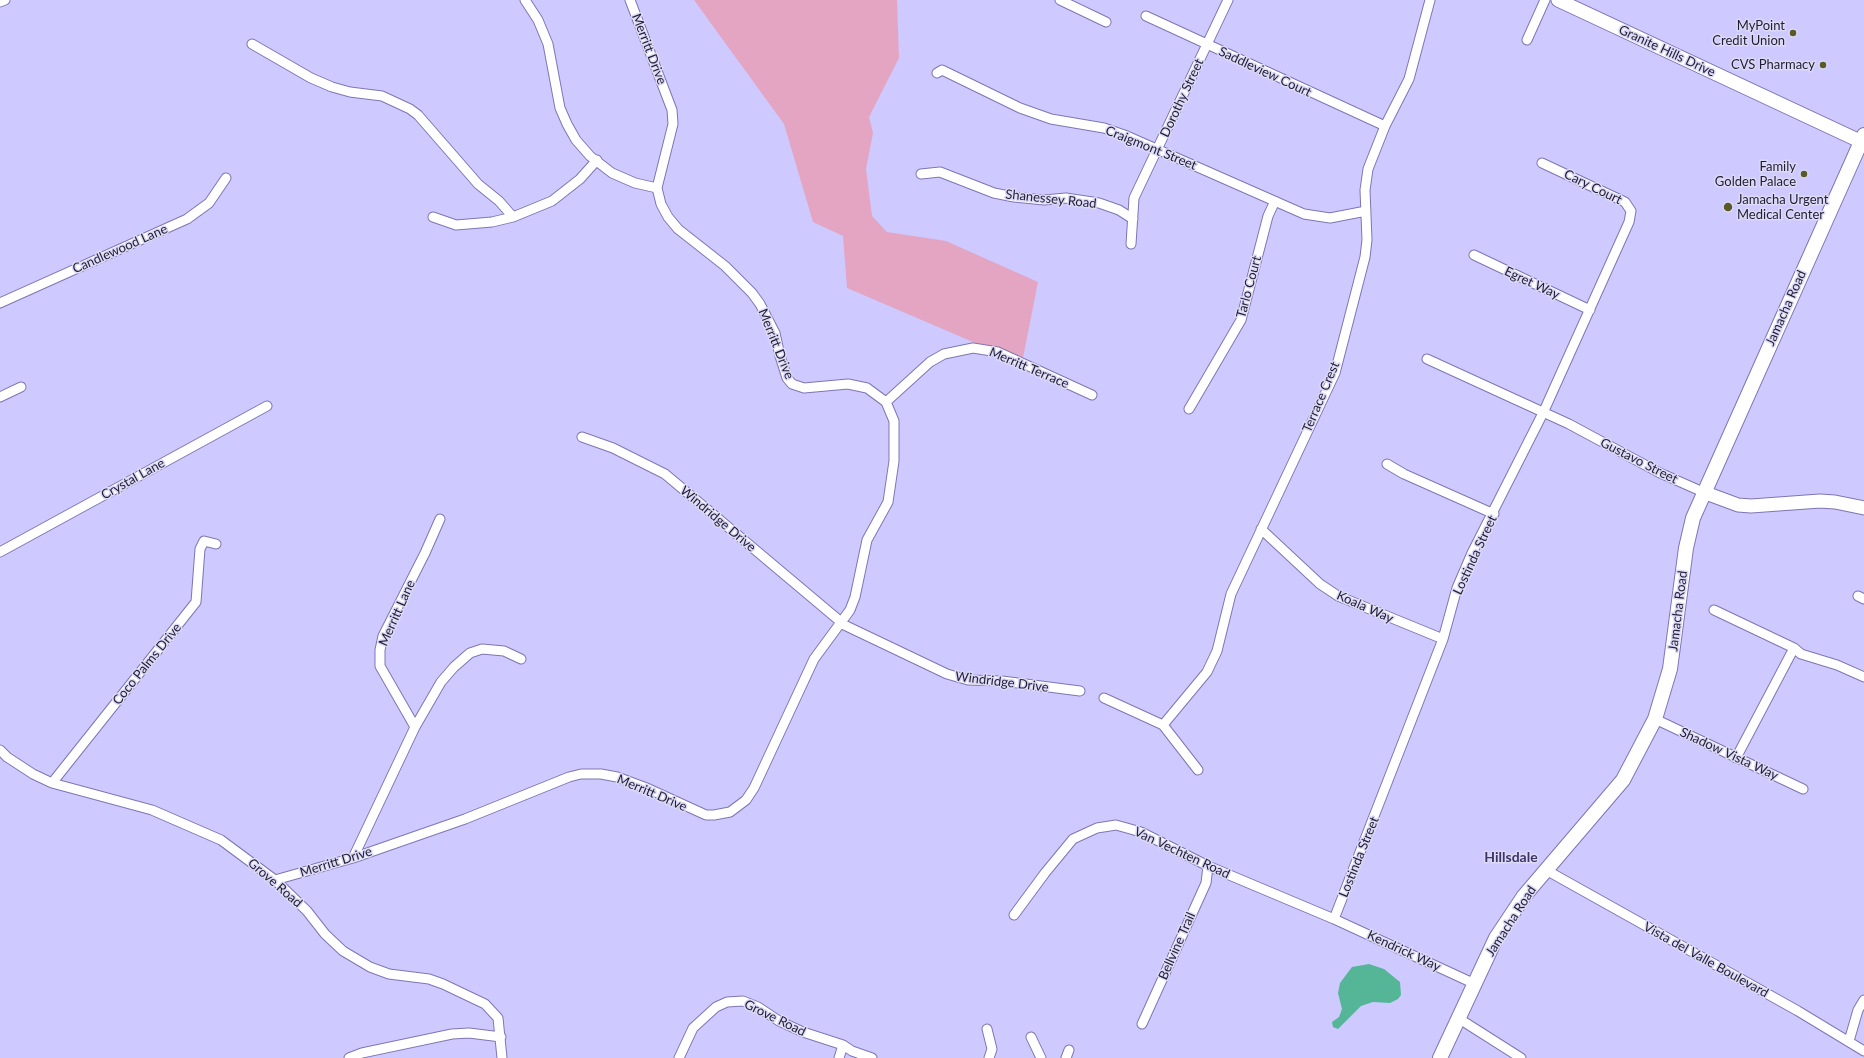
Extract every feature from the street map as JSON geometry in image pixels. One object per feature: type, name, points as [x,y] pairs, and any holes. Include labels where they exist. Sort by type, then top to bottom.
[{"type":"main road","name":"Jamacha Road","points":[[1440,1058],[1496,938],[1524,896],[1623,780],[1655,719],[1670,669],[1686,548],[1693,518],[1703,492],[1863,140]]},
{"type":"street","points":[[0,2],[5,0]]},
{"type":"street","points":[[525,0],[538,20],[548,44],[560,108],[567,124],[582,148],[612,173],[635,183],[657,188]]},
{"type":"street","name":"Merritt Drive","points":[[275,880],[353,858],[465,819],[569,777],[581,774],[601,774],[617,777],[649,788],[706,815],[730,812],[746,800],[754,788],[814,659],[850,610],[855,597],[867,540],[888,502],[894,461],[894,421],[886,402],[874,392],[854,384],[804,388],[792,384],[787,378],[782,363],[775,333],[760,304],[752,293],[725,266],[673,224],[661,204],[657,188],[673,124],[672,110],[630,0]]},
{"type":"street","points":[[1060,0],[1106,22]]},
{"type":"street","name":"Dorothy Street","points":[[1131,244],[1134,198],[1228,0]]},
{"type":"street","name":"Terrace Crest","points":[[1163,725],[1207,672],[1217,651],[1231,594],[1334,373],[1365,257],[1365,190],[1368,170],[1385,126],[1409,79],[1430,0]]},
{"type":"street","points":[[1527,40],[1545,0]]},
{"type":"street","name":"Granite Hills Drive","points":[[1558,0],[1579,4],[1863,140]]},
{"type":"street","name":"Saddleview Court","points":[[1146,16],[1385,126]]},
{"type":"street","points":[[252,44],[311,78],[332,87],[350,92],[382,96],[410,109],[418,115],[478,184],[499,201],[513,217]]},
{"type":"street","name":"Craigmont Street","points":[[937,73],[942,70],[1020,108],[1051,119],[1104,128],[1127,136],[1304,214],[1330,218],[1366,211]]},
{"type":"street","points":[[433,217],[456,225],[492,222],[513,217],[552,201],[580,179],[597,160]]},
{"type":"street","name":"Cary Court","points":[[1542,163],[1625,202],[1631,211],[1629,222]]},
{"type":"street","name":"Shanessey Road","points":[[921,174],[940,172],[994,193],[1014,197],[1044,200],[1066,198],[1099,203],[1119,210],[1133,219]]},
{"type":"street","name":"Candlewood Lane","points":[[0,303],[187,218],[209,203],[226,178]]},
{"type":"street","name":"Tarlo Court","points":[[1189,409],[1241,320],[1268,216],[1275,202]]},
{"type":"street","name":"Lostinda Street","points":[[1334,919],[1443,640],[1457,588],[1472,553],[1494,514],[1543,413],[1629,222]]},
{"type":"street","name":"Egret Way","points":[[1474,255],[1590,310]]},
{"type":"street","name":"Merritt Terrace","points":[[886,402],[930,362],[944,354],[973,348],[998,352],[1092,395]]},
{"type":"street","name":"Gustavo Street","points":[[1427,358],[1569,424],[1660,473],[1703,492],[1738,505],[1750,506],[1820,501],[1835,502],[1864,508]]},
{"type":"street","points":[[0,397],[21,387]]},
{"type":"street","name":"Crystal Lane","points":[[0,552],[267,406]]},
{"type":"street","name":"Windridge Drive","points":[[582,437],[613,448],[665,474],[841,622],[947,674],[968,680],[1002,681],[1080,691]]},
{"type":"street","points":[[1387,464],[1404,474],[1494,514]]},
{"type":"street","name":"Merritt Lane","points":[[415,727],[380,666],[380,650],[383,636],[425,553],[440,519]]},
{"type":"street","name":"Koala Way","points":[[1261,529],[1316,580],[1338,596],[1443,640]]},
{"type":"street","name":"Coco Palms Drive","points":[[52,783],[196,602],[200,549],[204,542],[216,544]]},
{"type":"street","points":[[1714,610],[1794,648],[1801,654],[1837,665],[1864,677]]},
{"type":"street","points":[[353,858],[415,727],[441,682],[454,666],[470,653],[482,649],[493,648],[504,651],[521,660]]},
{"type":"street","points":[[1736,758],[1794,648]]},
{"type":"street","points":[[1104,698],[1163,725],[1198,770]]},
{"type":"street","name":"Shadow Vista Way","points":[[1655,719],[1803,789]]},
{"type":"street","name":"Grove Road","points":[[0,750],[7,757],[33,774],[52,783],[120,800],[178,820],[221,840],[275,880],[307,911],[325,934],[343,951],[370,967],[389,974],[429,980],[443,984],[485,1004],[496,1014],[501,1037],[502,1058]]},
{"type":"street","name":"Van Vechten Road","points":[[1014,915],[1045,873],[1074,839],[1097,828],[1116,825],[1142,832],[1208,866],[1334,919]]},
{"type":"street","name":"Bellvine Trail","points":[[1142,1024],[1206,884],[1208,866]]},
{"type":"street","name":"Vista del Valle Boulevard","points":[[1546,870],[1864,1051]]},
{"type":"street","name":"Kendrick Way","points":[[1334,919],[1475,984]]},
{"type":"street","points":[[1849,1042],[1858,1010],[1864,1000]]},
{"type":"street","name":"Grove Road","points":[[679,1058],[693,1028],[716,1007],[727,1002],[743,1001],[758,1007],[779,1022],[803,1032],[843,1045],[852,1051],[872,1058]]},
{"type":"street","points":[[1458,1018],[1521,1058]]},
{"type":"street","points":[[988,1029],[992,1049],[989,1058]]},
{"type":"street","points":[[349,1058],[362,1053],[452,1034],[469,1032],[501,1037]]},
{"type":"street","points":[[1031,1037],[1041,1058]]},
{"type":"street","points":[[839,1058],[843,1045]]},
{"type":"shaded area","points":[[694,0],[897,0],[899,58],[869,117],[873,133],[866,169],[872,216],[887,232],[946,241],[1038,282],[1022,363],[847,288],[843,236],[813,222],[784,124]]},
{"type":"shaded area","points":[[1369,964],[1384,969],[1400,982],[1401,995],[1398,999],[1390,1003],[1373,1002],[1361,1006],[1338,1029],[1333,1027],[1332,1022],[1339,1017],[1342,1009],[1338,993],[1340,983],[1352,967]]},
{"type":"place","name":"MyPoint Credit Union","points":[[1793,33]]},
{"type":"place","name":"CVS Pharmacy","points":[[1823,65]]},
{"type":"place","name":"Family Golden Palace","points":[[1804,174]]},
{"type":"place","name":"Jamacha Urgent Medical Center","points":[[1728,207]]},
{"type":"district","name":"Hillsdale","points":[[1511,857]]}]
